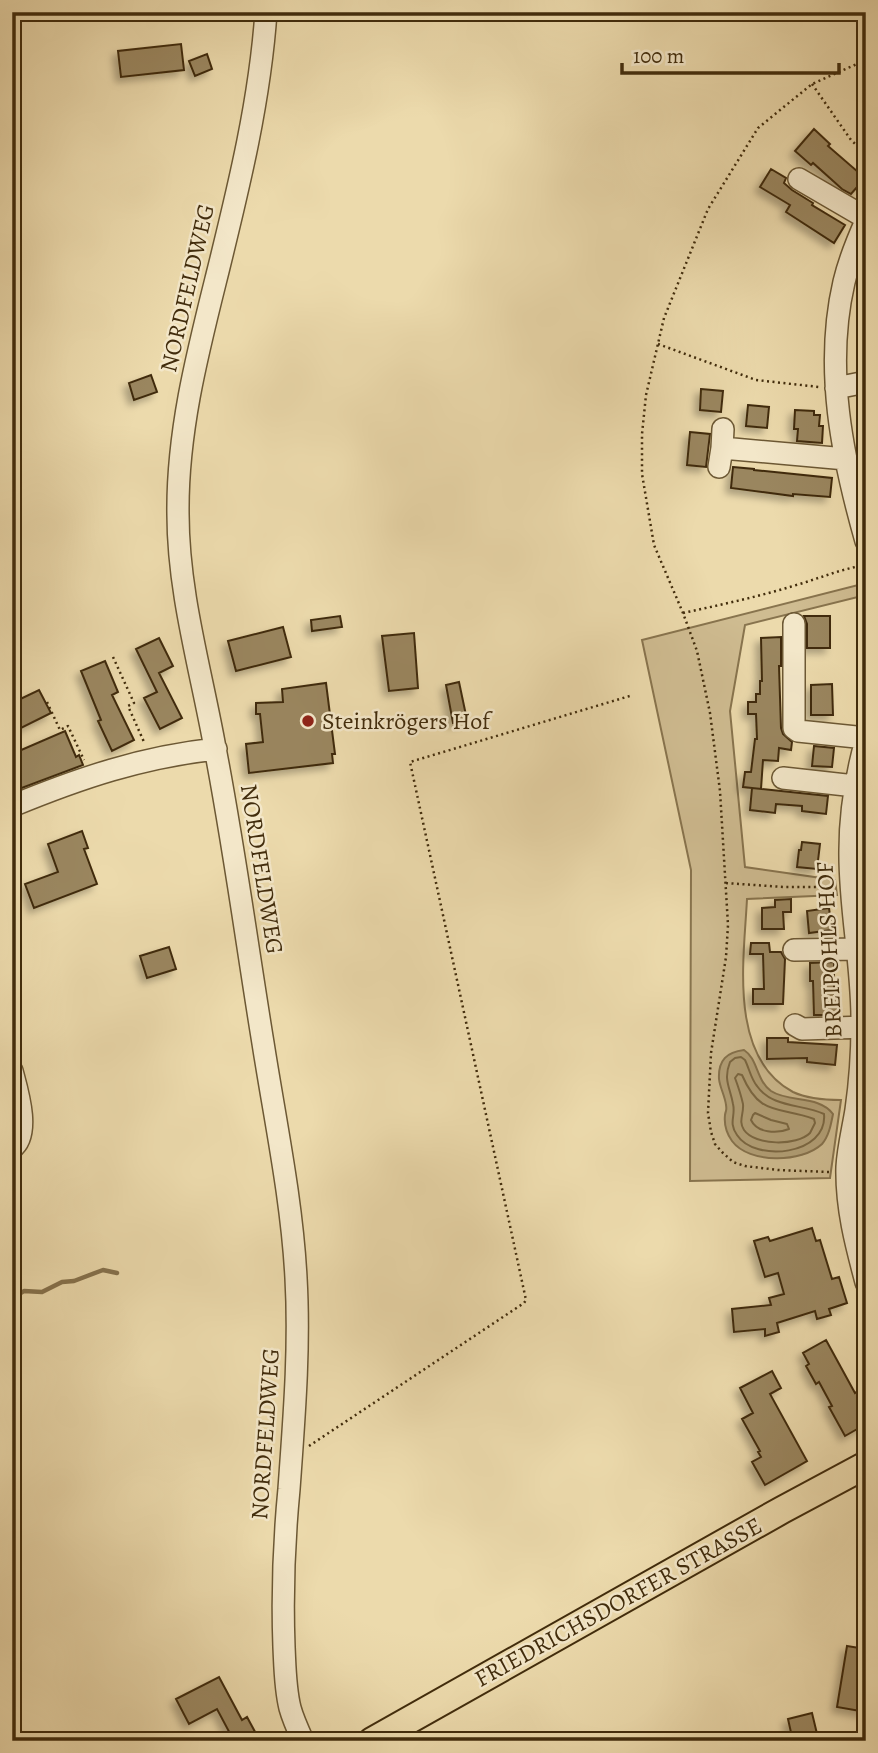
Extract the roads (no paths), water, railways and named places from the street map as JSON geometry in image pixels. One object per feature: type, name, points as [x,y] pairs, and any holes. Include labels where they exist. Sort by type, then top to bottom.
[{"type":"main road","name":"FRIEDRICHSDORFER STRASSE","points":[[372,1741],[866,1465]]},
{"type":"street","name":"NORDFELDWEG","points":[[266,12],[253,118],[188,398],[177,507],[180,567],[216,749],[294,1246],[298,1315],[285,1536],[283,1621],[290,1708],[303,1741]]},
{"type":"street","points":[[799,179],[866,220],[860,247],[845,281],[836,348],[836,388],[841,436],[866,541]]},
{"type":"street","points":[[836,388],[866,382]]},
{"type":"street","points":[[721,448],[846,458]]},
{"type":"street","points":[[794,624],[794,727],[798,731],[866,739]]},
{"type":"street","name":"BREIPOHLS HOF","points":[[866,739],[855,786],[858,823],[858,949],[864,1027],[858,1093],[857,1165],[848,1189],[852,1224],[866,1282]]},
{"type":"street","points":[[12,806],[92,775],[147,760],[216,749]]},
{"type":"street","points":[[783,778],[855,786]]},
{"type":"street","points":[[794,950],[858,949]]},
{"type":"street","points":[[795,1025],[802,1029],[864,1027]]},
{"type":"street","points":[[12,1071],[22,1132],[17,1144],[12,1148]]},
{"type":"water","points":[[744,1050],[771,1091],[820,1104],[833,1114],[828,1134],[822,1144],[802,1155],[776,1158],[750,1154],[732,1141],[725,1125],[725,1098],[719,1072],[728,1055]]},
{"type":"waterway","points":[[12,1299],[24,1291],[42,1292],[62,1282],[74,1281],[103,1270],[117,1273]]},
{"type":"place","name":"Steinkrögers Hof","points":[[308,721]]}]
